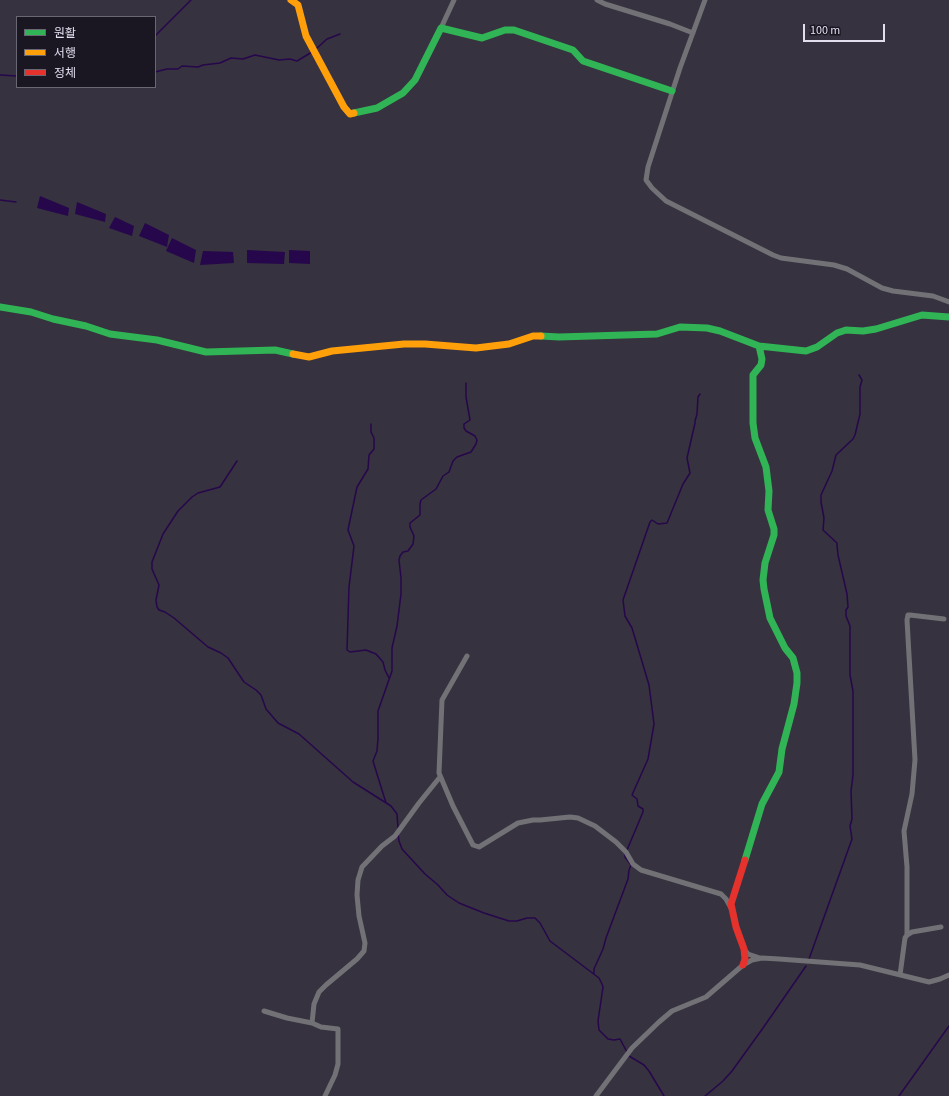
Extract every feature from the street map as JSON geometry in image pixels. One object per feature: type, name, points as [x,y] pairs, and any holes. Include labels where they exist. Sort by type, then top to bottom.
[{"type":"street","points":[[291,0],[298,5],[306,36],[344,107],[350,114],[377,108],[403,93],[415,80],[454,0]]},
{"type":"street","points":[[597,0],[693,33]]},
{"type":"street","points":[[705,0],[672,91],[646,175],[648,184],[666,201],[781,258],[821,262],[834,265],[847,269],[882,288],[893,292],[933,296],[949,302]]},
{"type":"street","points":[[441,28],[482,38],[505,30],[514,30],[573,50],[583,61],[672,91]]},
{"type":"street","points":[[0,307],[31,312],[53,319],[86,326],[110,334],[157,340],[206,352],[275,350],[309,357],[332,351],[404,344],[476,348],[509,344],[533,336],[567,337],[656,334],[687,327],[707,328],[720,331],[759,346],[806,351],[817,347],[841,331],[863,331],[876,329],[922,315],[949,317]]},
{"type":"street","points":[[731,908],[743,863],[762,804],[780,772],[782,749],[794,704],[797,673],[794,658],[785,648],[770,618],[764,589],[763,580],[765,563],[774,535],[774,529],[768,510],[766,467],[760,453],[753,423],[753,381],[754,375],[762,359],[759,346]]},
{"type":"street","points":[[900,974],[905,938],[907,935],[907,867],[904,831],[912,794],[915,760],[907,620],[908,615],[944,619]]},
{"type":"street","points":[[467,656],[442,700],[440,777],[466,833],[475,847],[479,847],[488,842],[518,823],[533,820],[570,817],[578,818],[595,826],[616,842],[626,852],[634,864],[641,870],[721,894],[731,908],[744,949],[745,959],[743,965]]},
{"type":"street","points":[[312,1023],[314,1004],[320,992],[326,985],[349,967],[364,950],[364,938],[359,916],[357,895],[358,880],[362,867],[382,846],[395,836],[440,777]]},
{"type":"street","points":[[907,935],[912,932],[941,926]]},
{"type":"street","points":[[744,949],[748,954],[762,958]]},
{"type":"street","points":[[596,1096],[632,1048],[659,1022],[672,1011],[706,997],[743,965],[752,960],[762,958],[791,959],[860,965],[929,982],[949,976]]},
{"type":"street","points":[[264,1011],[287,1018],[312,1023],[321,1027],[338,1029],[338,1064],[335,1075],[325,1096]]},
{"type":"shaded area","points":[[40,196],[69,208],[68,216],[37,208]]},
{"type":"shaded area","points":[[77,202],[106,214],[105,222],[75,214]]},
{"type":"shaded area","points":[[115,217],[134,226],[132,236],[109,228]]},
{"type":"shaded area","points":[[145,223],[169,235],[167,247],[139,236]]},
{"type":"shaded area","points":[[172,238],[196,250],[194,263],[166,251]]},
{"type":"shaded area","points":[[247,250],[285,252],[284,264],[247,263]]},
{"type":"shaded area","points":[[289,250],[310,251],[310,264],[289,263]]},
{"type":"shaded area","points":[[203,251],[233,252],[234,263],[200,265]]},
{"type":"waterway","points":[[156,35],[191,0]]},
{"type":"waterway","points":[[316,49],[327,39],[340,34]]},
{"type":"waterway","points":[[156,72],[167,69],[178,69],[182,66],[198,67],[220,63],[231,58],[243,59],[255,55],[279,60],[290,59],[297,61],[312,52]]},
{"type":"waterway","points":[[0,75],[16,76]]},
{"type":"waterway","points":[[0,200],[16,202]]},
{"type":"waterway","points":[[809,959],[852,839],[850,826],[852,819],[851,791],[853,775],[853,691],[850,675],[850,626],[846,616],[846,610],[848,607],[847,594],[838,555],[837,543],[823,530],[824,518],[821,495],[832,471],[836,455],[853,439],[855,435],[860,414],[860,387],[862,380],[859,375]]},
{"type":"waterway","points":[[386,803],[373,761],[377,751],[378,711],[392,671],[392,648],[397,626],[401,594],[399,560],[403,552],[408,551],[413,544],[414,536],[410,523],[420,515],[421,500],[436,489],[443,476],[449,472],[453,461],[457,457],[471,452],[476,444],[477,440],[475,436],[466,431],[464,428],[464,424],[470,420],[466,397],[466,383]]},
{"type":"waterway","points":[[627,850],[643,812],[643,809],[638,806],[637,799],[632,795],[648,759],[654,724],[649,685],[632,628],[625,616],[623,600],[650,522],[652,520],[658,524],[667,523],[683,484],[690,473],[687,458],[697,414],[698,397],[700,394]]},
{"type":"waterway","points":[[371,424],[371,432],[374,438],[374,449],[369,455],[368,469],[357,487],[348,530],[354,546],[349,587],[347,650],[350,652],[366,650],[376,654],[383,662],[389,678]]},
{"type":"waterway","points":[[237,461],[220,487],[198,493],[192,497],[178,511],[163,534],[152,562],[152,569],[159,585],[156,600],[157,607],[159,610],[174,618],[208,647],[228,658],[244,682],[261,695],[266,709],[278,723],[299,734],[353,782],[391,806],[397,814],[398,828]]},
{"type":"waterway","points":[[398,834],[402,849],[447,895],[459,903],[509,921],[535,918],[540,923],[550,941],[599,978],[603,987],[598,1021],[599,1030],[608,1039],[620,1039],[627,1052]]},
{"type":"waterway","points":[[594,973],[594,969],[603,949],[628,879],[631,865],[625,857],[625,854]]},
{"type":"waterway","points":[[705,1096],[723,1081],[732,1071],[806,966]]},
{"type":"waterway","points":[[899,1096],[949,1026]]},
{"type":"waterway","points":[[629,1056],[644,1065],[664,1096]]},
{"type":"traffic: fast","points":[[354,113],[377,108],[403,93],[415,80],[441,28],[482,38],[505,30],[514,30],[573,50],[583,61],[672,91]]},
{"type":"traffic: fast","points":[[0,307],[31,312],[53,319],[86,326],[110,334],[157,340],[206,352],[275,350],[293,354]]},
{"type":"traffic: fast","points":[[541,336],[559,337],[657,334],[680,327],[707,328],[720,331],[759,346],[806,351],[817,347],[837,333],[846,330],[863,331],[876,329],[922,315],[949,317]]},
{"type":"traffic: fast","points":[[745,860],[762,804],[779,772],[782,749],[794,704],[797,683],[797,673],[793,658],[785,648],[770,618],[764,589],[763,580],[765,563],[774,535],[774,529],[768,510],[769,491],[766,467],[755,438],[753,423],[753,375],[761,365],[762,359],[759,346]]},
{"type":"traffic: slow","points":[[291,0],[298,5],[306,36],[344,107],[350,114],[354,113]]},
{"type":"traffic: slow","points":[[293,354],[309,357],[332,351],[404,344],[476,348],[509,344],[533,336],[541,336]]},
{"type":"traffic: jam","points":[[743,965],[745,959],[744,949],[736,927],[731,904],[745,860]]}]
